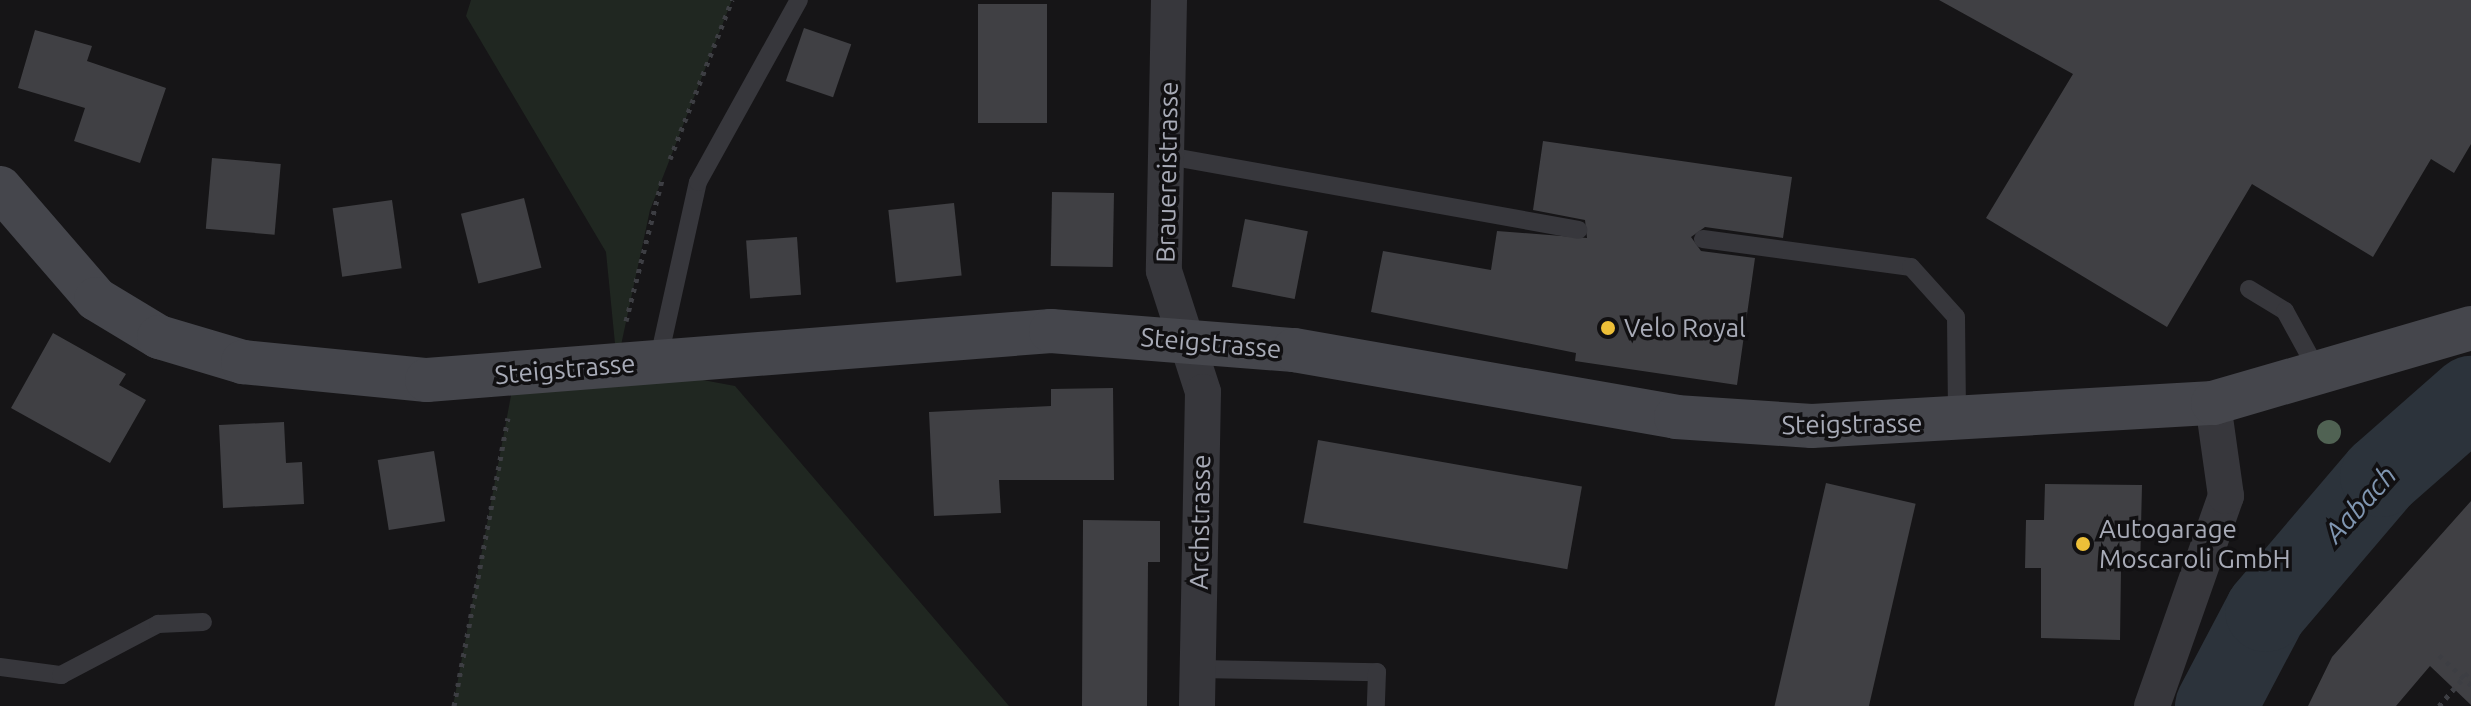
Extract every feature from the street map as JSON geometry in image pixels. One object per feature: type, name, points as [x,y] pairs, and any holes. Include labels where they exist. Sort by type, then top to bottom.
[{"type":"street","name":"Brauereistrasse","points":[[1169,0],[1164,271],[1190,339]]},
{"type":"street","name":"Steigstrasse","points":[[0,188],[96,299],[159,337],[243,362],[319,372],[427,380],[1051,331],[1190,339],[1747,426],[1957,421],[2213,403],[2320,376],[2471,328]]},
{"type":"street","name":"Archstrasse","points":[[1190,339],[1203,392],[1197,706]]},
{"type":"street","points":[[2152,706],[2226,496],[2213,403]]},
{"type":"lane","points":[[658,362],[698,182],[799,0]]},
{"type":"lane","points":[[1168,156],[1578,230]]},
{"type":"lane","points":[[1703,239],[1911,267],[1956,317],[1957,421]]},
{"type":"lane","points":[[2249,289],[2285,311],[2320,376]]},
{"type":"lane","points":[[0,667],[61,675],[158,624],[203,622]]},
{"type":"lane","points":[[1197,669],[1377,672],[1376,706]]},
{"type":"path","points":[[454,706],[492,529],[515,374]]},
{"type":"path","points":[[2439,655],[2471,685]]},
{"type":"path","points":[[2439,706],[2471,669]]},
{"type":"shaded area","points":[[471,0],[732,0],[650,210],[617,364],[606,252],[466,16]]},
{"type":"shaded area","points":[[617,364],[735,386],[1009,706],[453,706],[515,374]]},
{"type":"building","points":[[1939,0],[2471,0],[2471,144],[2454,173],[2431,159],[2373,257],[2252,184],[2167,327],[1986,218],[2073,74]]},
{"type":"building","points":[[978,4],[1047,4],[1047,123],[978,123]]},
{"type":"building","points":[[804,28],[851,44],[833,97],[786,81]]},
{"type":"building","points":[[35,30],[92,46],[87,61],[166,88],[140,163],[74,141],[85,108],[18,88]]},
{"type":"building","points":[[1543,141],[1792,177],[1783,238],[1705,227],[1691,237],[1701,251],[1755,258],[1737,385],[1575,361],[1576,353],[1371,312],[1383,251],[1491,270],[1497,231],[1587,238],[1585,220],[1533,210]]},
{"type":"building","points":[[212,158],[281,164],[275,235],[206,229]]},
{"type":"building","points":[[1052,192],[1114,193],[1113,267],[1051,266]]},
{"type":"building","points":[[524,198],[541,268],[478,284],[461,214]]},
{"type":"building","points":[[392,200],[402,268],[342,277],[333,208]]},
{"type":"building","points":[[954,203],[962,276],[896,282],[888,210]]},
{"type":"building","points":[[1245,219],[1308,231],[1295,299],[1232,287]]},
{"type":"building","points":[[797,237],[801,295],[750,298],[746,241]]},
{"type":"building","points":[[53,333],[126,374],[119,385],[146,400],[110,463],[11,408]]},
{"type":"building","points":[[1113,388],[1114,480],[999,480],[1001,513],[934,516],[929,412],[1051,406],[1051,389]]},
{"type":"building","points":[[284,422],[286,463],[302,462],[304,504],[223,508],[219,425]]},
{"type":"building","points":[[1318,440],[1582,487],[1567,569],[1303,523]]},
{"type":"building","points":[[434,451],[445,521],[389,530],[378,460]]},
{"type":"building","points":[[1826,483],[1916,504],[1869,706],[1775,706]]},
{"type":"building","name":"Autogarage Moscaroli GmbH","points":[[2045,484],[2142,485],[2140,570],[2121,570],[2120,640],[2041,638],[2041,568],[2025,568],[2026,520],[2044,520]]},
{"type":"building","points":[[2471,501],[2471,705],[2430,666],[2396,706],[2308,706],[2332,657]]},
{"type":"building","points":[[1083,520],[1160,521],[1160,562],[1148,562],[1147,706],[1082,706]]},
{"type":"waterway","name":"Aabach","points":[[2216,706],[2266,611],[2381,476],[2471,397]]},
{"type":"place","name":"Velo Royal","points":[[1608,328]]},
{"type":"place","name":"Autogarage Moscaroli GmbH","points":[[2083,544]]}]
